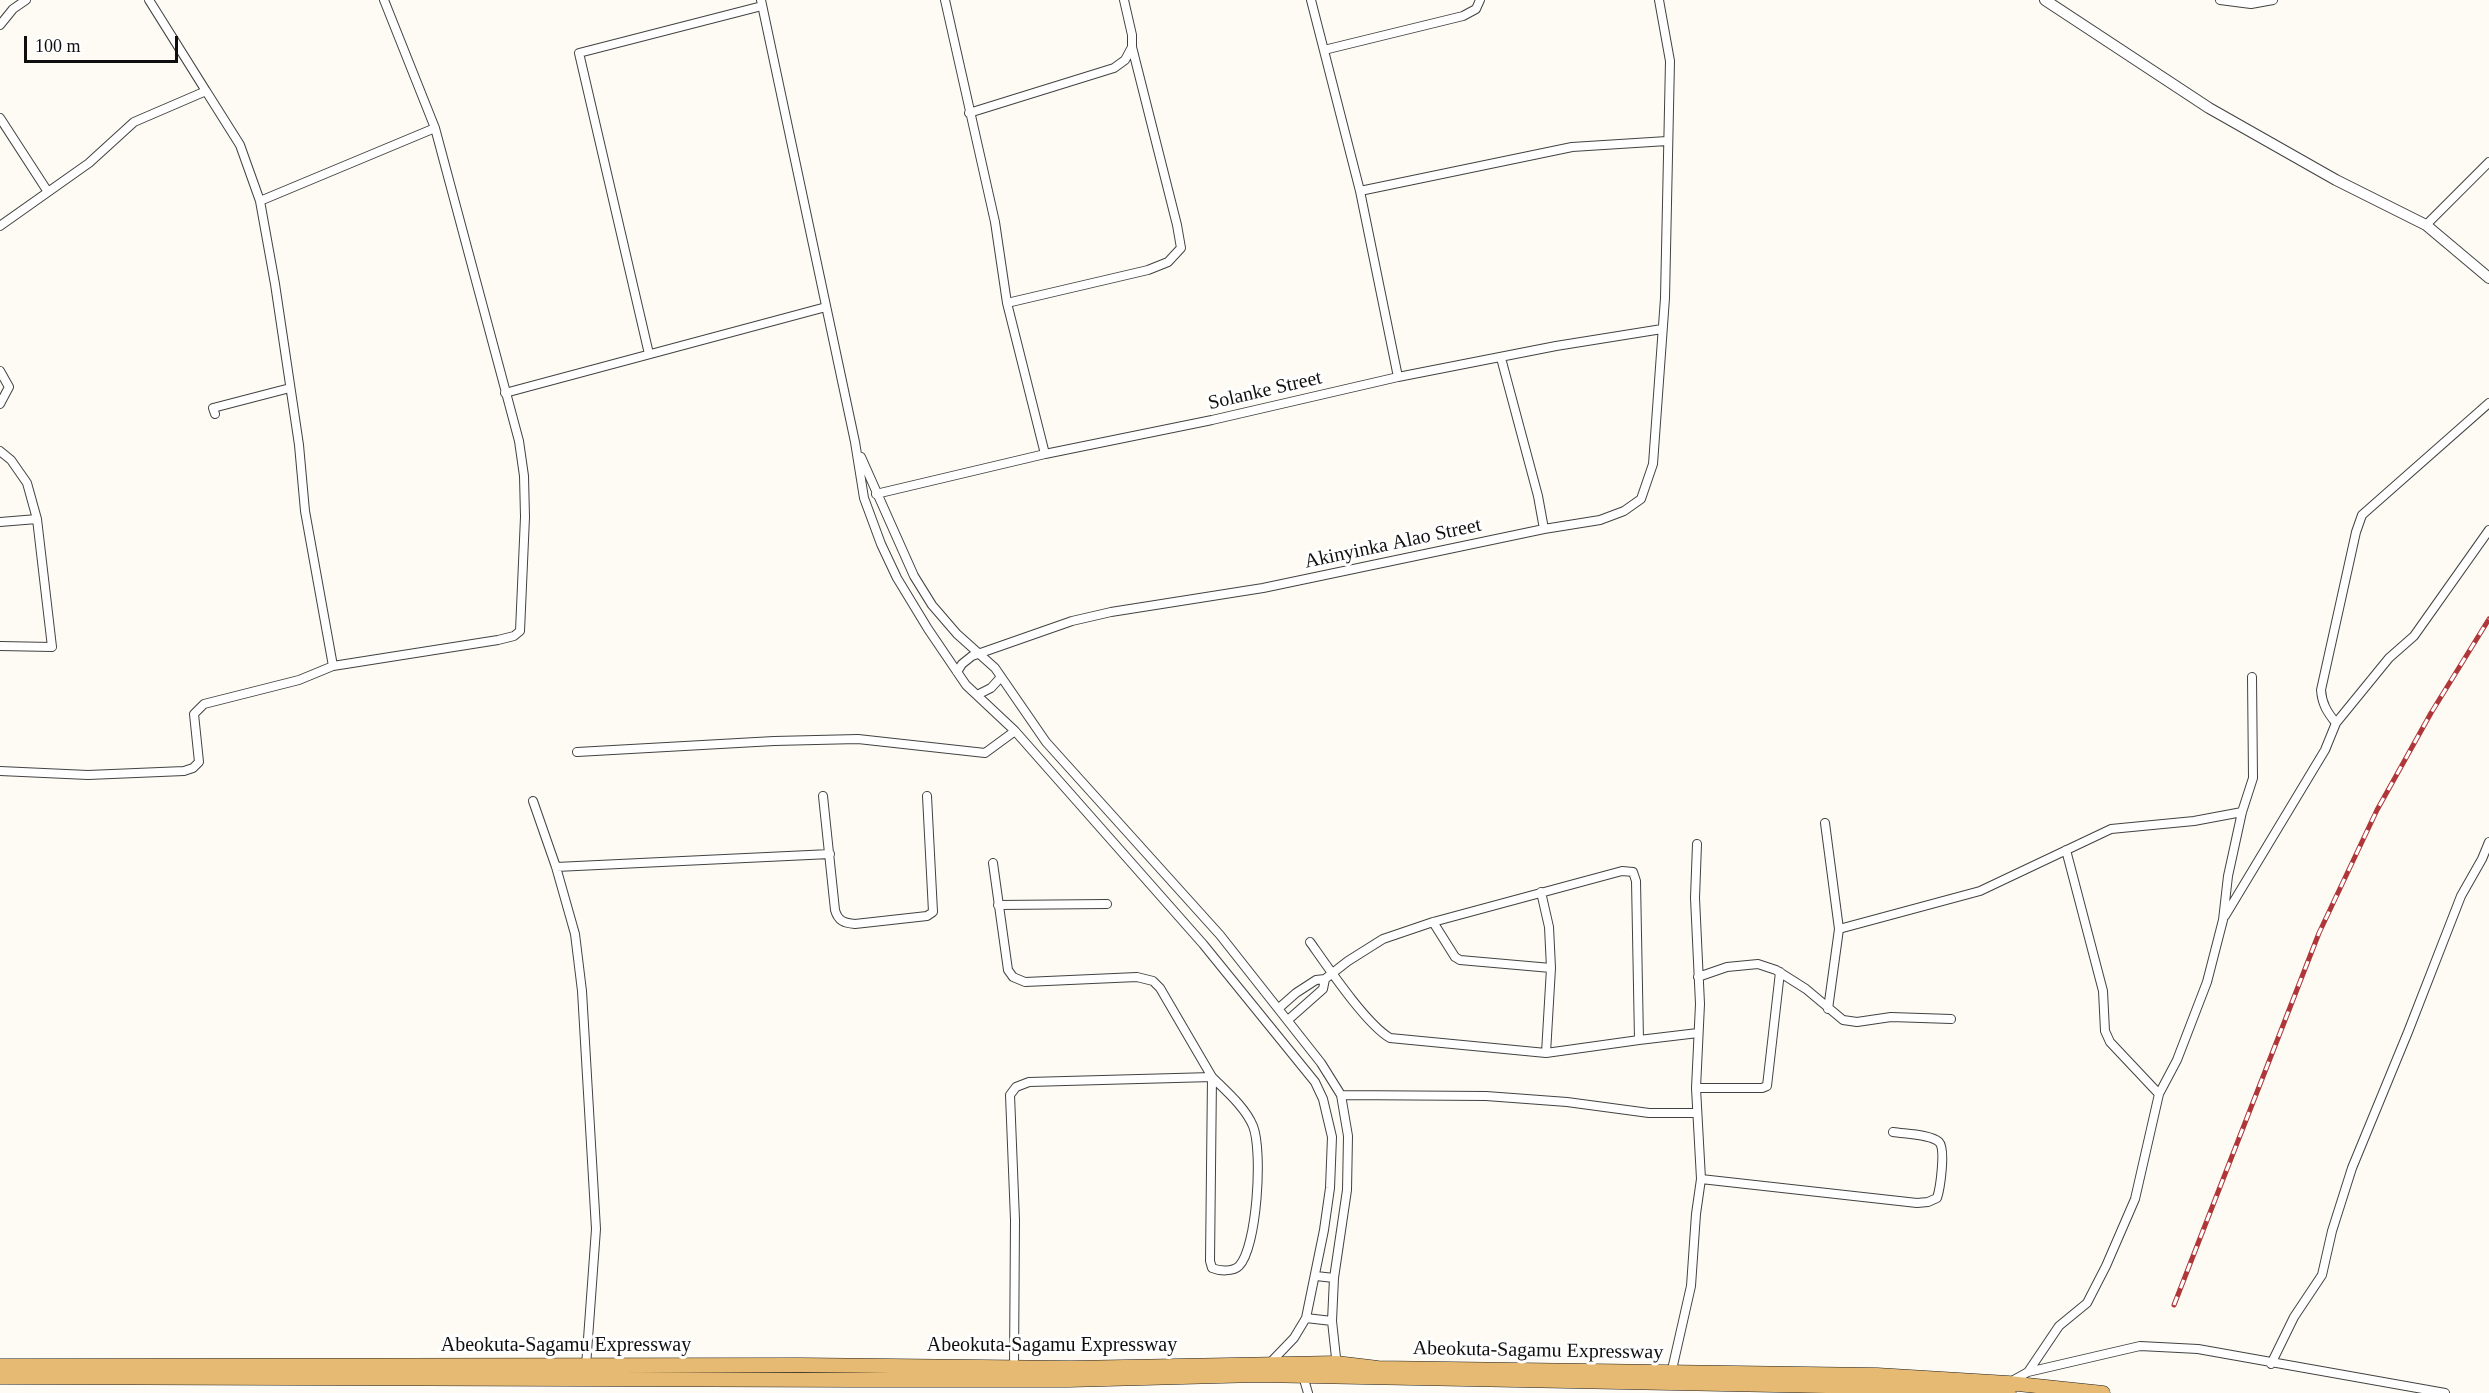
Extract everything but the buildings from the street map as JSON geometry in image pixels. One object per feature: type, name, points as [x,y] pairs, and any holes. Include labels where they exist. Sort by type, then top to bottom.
[{"type":"highway","name":"Abeokuta-Sagamu Expressway","points":[[0,1366],[1014,1366],[1071,1368],[1336,1363],[1378,1368],[1671,1374],[1877,1375],[2007,1389]]},
{"type":"highway","name":"Abeokuta-Sagamu Expressway","points":[[0,1377],[1068,1380],[1258,1375],[2007,1389],[2103,1393]]},
{"type":"street","points":[[0,25],[13,9],[26,0]]},
{"type":"street","points":[[148,0],[240,145],[260,201],[299,445],[305,511],[333,666]]},
{"type":"street","points":[[0,771],[88,775],[184,771],[193,768],[199,762],[194,714],[204,704],[299,680],[333,666],[498,640],[514,636],[520,631],[525,517],[524,476],[519,441],[435,128],[384,0]]},
{"type":"street","points":[[945,0],[995,222],[1007,303],[1045,454]]},
{"type":"street","points":[[1007,303],[1148,270],[1168,262],[1181,248],[1132,47],[1132,35],[1124,0]]},
{"type":"street","points":[[1311,0],[1360,191],[1398,377]]},
{"type":"street","points":[[1324,50],[1463,16],[1476,9],[1480,0]]},
{"type":"street","name":"Akinyinka Alao Street","points":[[957,672],[966,659],[1035,632],[1111,612],[1263,588],[1544,529],[1600,520],[1624,511],[1641,499],[1653,464],[1667,236],[1670,61],[1659,0]]},
{"type":"street","points":[[2045,0],[2218,113],[2337,180],[2426,225],[2489,278]]},
{"type":"street","points":[[2220,0],[2251,4],[2273,0]]},
{"type":"street","points":[[649,354],[579,53],[761,3],[855,442],[864,498],[881,544],[897,578],[957,672],[977,695],[1015,731],[1203,944],[1315,1082],[1323,1099],[1332,1137],[1330,1188],[1316,1276],[1306,1318],[1294,1338],[1258,1375]]},
{"type":"street","points":[[969,113],[1114,68],[1125,60],[1132,47]]},
{"type":"street","points":[[0,226],[89,163],[134,122],[166,106],[207,91]]},
{"type":"street","points":[[0,118],[48,192]]},
{"type":"street","points":[[260,201],[435,128]]},
{"type":"street","points":[[1360,191],[1572,147],[1667,141]]},
{"type":"street","points":[[2426,225],[2489,162]]},
{"type":"street","points":[[505,393],[826,307]]},
{"type":"street","name":"Solanke Street","points":[[876,494],[1045,454],[1212,420],[1398,377],[1556,346],[1662,329]]},
{"type":"street","points":[[1501,358],[1538,496],[1544,529]]},
{"type":"street","points":[[0,371],[9,387],[0,404]]},
{"type":"street","points":[[215,414],[213,408],[290,388]]},
{"type":"street","points":[[2336,723],[2326,710],[2321,690],[2356,532],[2362,515],[2489,403]]},
{"type":"street","points":[[855,442],[914,576],[932,605],[957,634],[981,654],[1001,677],[1046,742],[1220,935],[1321,1063],[1341,1095],[1348,1136],[1347,1190],[1334,1278],[1332,1321],[1336,1363],[1341,1377]]},
{"type":"street","points":[[0,451],[11,460],[27,483],[37,519],[52,647],[0,646]]},
{"type":"street","points":[[0,522],[37,519]]},
{"type":"street","points":[[2223,920],[2325,750],[2336,723],[2389,658],[2414,636],[2489,530]]},
{"type":"street","points":[[977,695],[996,684],[1001,677]]},
{"type":"street","points":[[2007,1389],[2028,1372],[2060,1326],[2087,1303],[2135,1199],[2159,1094],[2177,1060],[2207,982],[2223,920],[2228,876],[2242,812],[2253,778],[2252,677]]},
{"type":"street","points":[[577,752],[774,741],[858,739],[985,753],[1015,731]]},
{"type":"street","points":[[824,796],[835,910],[837,918],[844,923],[927,916],[933,912],[927,796]]},
{"type":"street","points":[[533,801],[556,867],[575,934],[582,991],[596,1229],[586,1366]]},
{"type":"street","points":[[1839,929],[1980,891],[2110,829],[2194,821],[2242,812]]},
{"type":"street","points":[[1825,823],[1839,929],[1828,1010]]},
{"type":"street","points":[[2271,1364],[2294,1317],[2322,1275],[2332,1231],[2352,1168],[2461,896],[2489,842]]},
{"type":"street","points":[[1671,1374],[1691,1286],[1701,1179],[1696,1088],[1697,844]]},
{"type":"street","points":[[2066,850],[2103,991],[2105,1031],[2110,1042],[2159,1094]]},
{"type":"street","points":[[556,867],[830,854]]},
{"type":"street","points":[[993,863],[1008,970],[1013,977],[1025,982],[1137,977],[1153,981],[1160,988],[1212,1077],[1246,1114],[1253,1128],[1259,1165],[1259,1184],[1248,1246],[1239,1266],[1217,1270],[1212,1268],[1210,1261],[1212,1077]]},
{"type":"street","points":[[1288,1020],[1323,989],[1329,977],[1348,961],[1383,939],[1433,922],[1622,871],[1633,872],[1636,881],[1639,1040]]},
{"type":"street","points":[[1541,892],[1549,927],[1551,968],[1546,1053]]},
{"type":"street","points":[[998,905],[1107,904]]},
{"type":"street","points":[[1433,922],[1455,957],[1460,960],[1551,968]]},
{"type":"street","points":[[1310,942],[1329,977],[1380,1031],[1390,1038],[1546,1053],[1698,1032]]},
{"type":"street","points":[[1698,977],[1743,964],[1758,964],[1780,972],[1806,989],[1828,1010],[1843,1020],[1857,1022],[1892,1017],[1951,1019]]},
{"type":"street","points":[[1696,1088],[1762,1088],[1767,1086],[1780,972]]},
{"type":"street","points":[[1279,1008],[1316,980],[1329,977]]},
{"type":"street","points":[[1014,1366],[1016,1220],[1010,1095],[1016,1087],[1029,1082],[1212,1077]]},
{"type":"street","points":[[1341,1095],[1486,1096],[1567,1102],[1649,1113],[1697,1113]]},
{"type":"street","points":[[1701,1179],[1917,1203],[1937,1198],[1940,1189],[1942,1149],[1939,1142],[1893,1132]]},
{"type":"street","points":[[1316,1276],[1334,1278]]},
{"type":"street","points":[[1306,1318],[1332,1321]]},
{"type":"street","points":[[2028,1372],[2140,1346],[2198,1349],[2271,1364],[2445,1393]]},
{"type":"street","points":[[1303,1376],[1308,1393]]},
{"type":"railway","points":[[2174,1305],[2319,933],[2377,810],[2431,713],[2489,619]]}]
